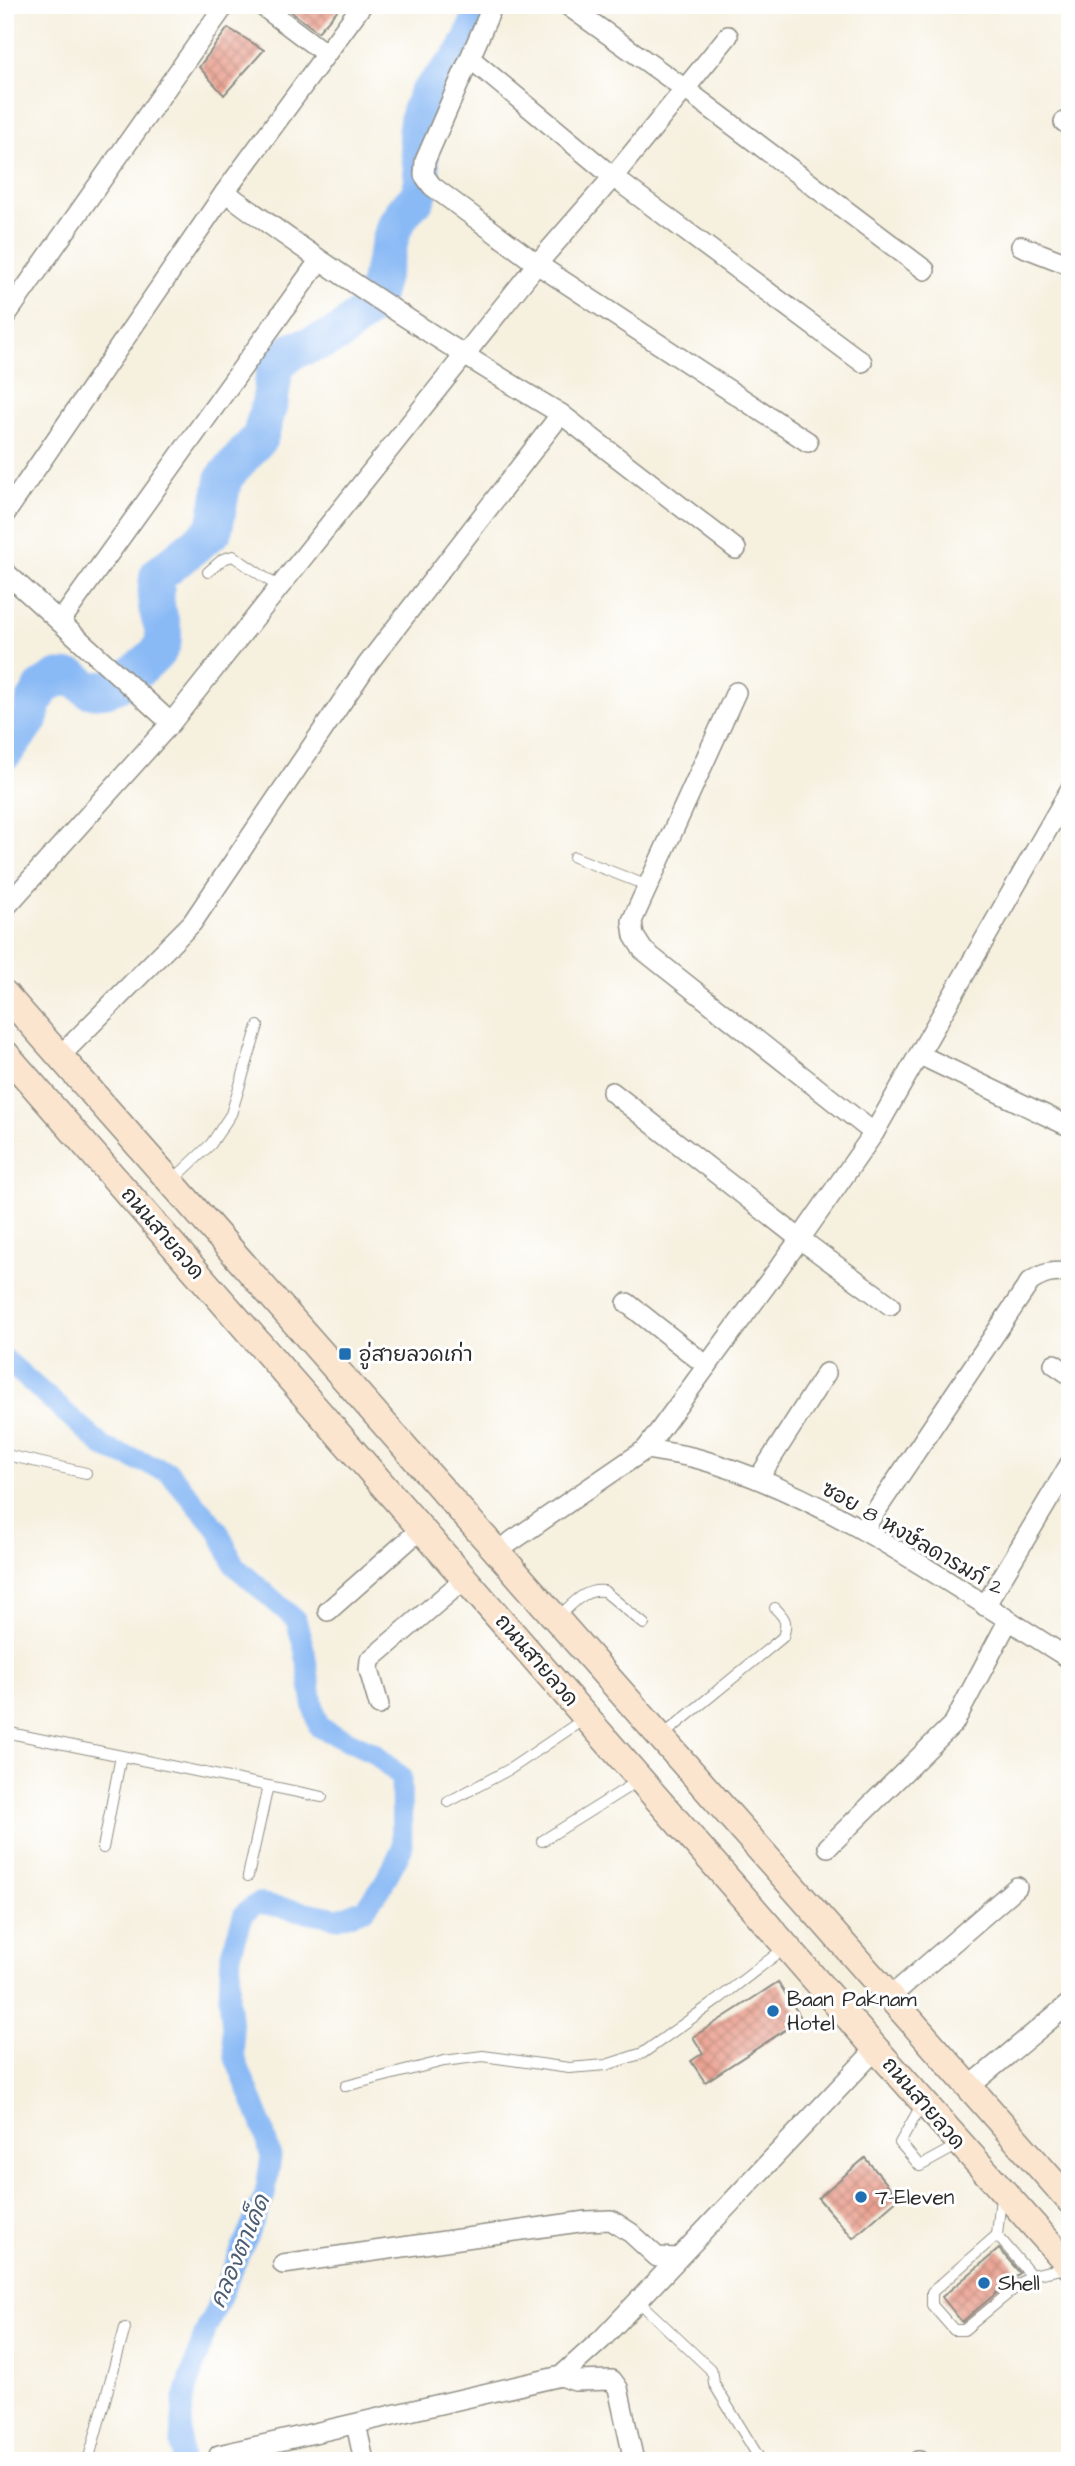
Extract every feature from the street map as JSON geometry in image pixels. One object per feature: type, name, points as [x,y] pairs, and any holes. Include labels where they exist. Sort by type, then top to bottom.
[{"type":"main road","name":"ถนนสายลวด","points":[[5,994],[1070,2201]]},
{"type":"main road","name":"ถนนสายลวด","points":[[5,1053],[1070,2267]]},
{"type":"main road","points":[[694,1839],[726,1814]]},
{"type":"street","points":[[5,317],[225,5]]},
{"type":"street","points":[[261,5],[326,54]]},
{"type":"street","points":[[5,514],[225,192],[362,5]]},
{"type":"street","points":[[494,5],[425,161],[424,175],[432,187],[537,264],[808,442]]},
{"type":"street","points":[[567,5],[685,89],[925,270]]},
{"type":"street","points":[[5,908],[171,723],[537,264],[728,36]]},
{"type":"street","points":[[471,58],[612,177],[862,362]]},
{"type":"street","points":[[225,192],[318,261],[463,356],[561,414],[736,549]]},
{"type":"street","points":[[1021,246],[1070,265]]},
{"type":"street","points":[[60,622],[318,261]]},
{"type":"street","points":[[61,1055],[192,923],[367,665],[561,414]]},
{"type":"street","points":[[5,572],[171,723]]},
{"type":"street","points":[[736,692],[632,921],[634,936],[643,950],[874,1133]]},
{"type":"street","points":[[496,1552],[646,1449],[874,1133],[1070,790]]},
{"type":"street","points":[[920,1055],[1064,1124],[1070,1123]]},
{"type":"street","points":[[612,1093],[890,1305]]},
{"type":"street","points":[[863,1530],[1030,1282],[1041,1274],[1057,1271],[1070,1273]]},
{"type":"street","points":[[626,1303],[707,1366]]},
{"type":"street","points":[[758,1479],[826,1373]]},
{"type":"street","name":"ซอย 8 หงษ์ลดารมภ์ 2","points":[[646,1449],[697,1458],[758,1479],[863,1530],[1070,1659]]},
{"type":"street","points":[[985,1606],[1070,1464]]},
{"type":"street","points":[[328,1611],[422,1528]]},
{"type":"street","points":[[379,1705],[369,1670],[370,1660],[466,1578]]},
{"type":"street","points":[[828,1847],[954,1723],[1008,1621]]},
{"type":"street","points":[[890,1997],[1017,1887]]},
{"type":"street","points":[[970,2087],[1070,2003]]},
{"type":"street","points":[[219,2455],[561,2376],[602,2339],[876,2049]]},
{"type":"street","points":[[283,2264],[586,2221],[611,2220],[631,2233],[657,2257],[678,2258]]},
{"type":"street","points":[[561,2376],[575,2381],[611,2380],[618,2388],[634,2461]]},
{"type":"street","points":[[356,2424],[364,2461]]},
{"type":"lane","points":[[208,572],[223,559],[233,556],[280,588]]},
{"type":"lane","points":[[574,857],[648,886]]},
{"type":"lane","points":[[172,1181],[211,1144],[231,1114],[258,1026]]},
{"type":"lane","points":[[5,1457],[12,1456],[86,1473]]},
{"type":"lane","points":[[555,1619],[585,1593],[596,1590],[604,1591],[644,1624]]},
{"type":"lane","points":[[661,1738],[783,1637],[787,1626],[786,1619],[775,1608]]},
{"type":"lane","points":[[448,1802],[510,1769],[587,1717]]},
{"type":"lane","points":[[5,1732],[322,1797]]},
{"type":"lane","points":[[103,1848],[121,1756]]},
{"type":"lane","points":[[542,1840],[641,1778]]},
{"type":"lane","points":[[248,1876],[268,1786]]},
{"type":"lane","points":[[346,2086],[444,2061],[483,2056],[569,2068],[606,2065],[643,2053],[787,1947]]},
{"type":"lane","points":[[923,2102],[900,2143],[919,2166],[960,2144]]},
{"type":"lane","points":[[1002,2191],[997,2235],[932,2292],[932,2305],[954,2330],[964,2330],[1031,2275],[1070,2267]]},
{"type":"lane","points":[[997,2235],[1031,2275]]},
{"type":"lane","points":[[638,2301],[709,2369],[713,2375],[713,2384],[761,2461]]},
{"type":"lane","points":[[88,2461],[125,2328]]},
{"type":"building","points":[[282,5],[342,5],[318,32]]},
{"type":"building","points":[[228,28],[264,50],[224,95],[199,67]]},
{"type":"building","points":[[778,1982],[802,2019],[705,2082],[691,2061],[703,2053],[693,2037]]},
{"type":"building","points":[[865,2158],[899,2198],[853,2238],[818,2198]]},
{"type":"building","points":[[999,2249],[1020,2273],[962,2322],[942,2297]]},
{"type":"waterway","name":"คลองตาเค็ด","points":[[5,752],[30,719],[34,702],[43,687],[58,678],[76,679],[89,690],[106,689],[137,671],[162,645],[164,635],[156,604],[158,575],[214,530],[224,478],[260,437],[270,402],[275,367],[292,351],[340,333],[366,311],[375,296],[394,227],[404,211],[417,198],[423,182],[416,130],[419,113],[426,96],[461,58],[481,16]]},
{"type":"waterway","name":"คลองตาเค็ด","points":[[5,1359],[105,1448],[169,1472],[218,1530],[235,1566],[296,1620],[319,1727],[374,1753],[401,1777],[402,1849],[382,1886],[365,1909],[338,1918],[258,1903],[244,1913],[231,1954],[229,1998],[235,2058],[261,2122],[271,2157],[265,2195],[204,2335],[183,2402],[183,2461]]},
{"type":"place","name":"อู่สายลวดเก่า","points":[[345,1354]]},
{"type":"place","name":"Baan Paknam Hotel","points":[[773,2011]]},
{"type":"place","name":"7-Eleven","points":[[861,2197]]},
{"type":"place","name":"Shell","points":[[984,2283]]}]
